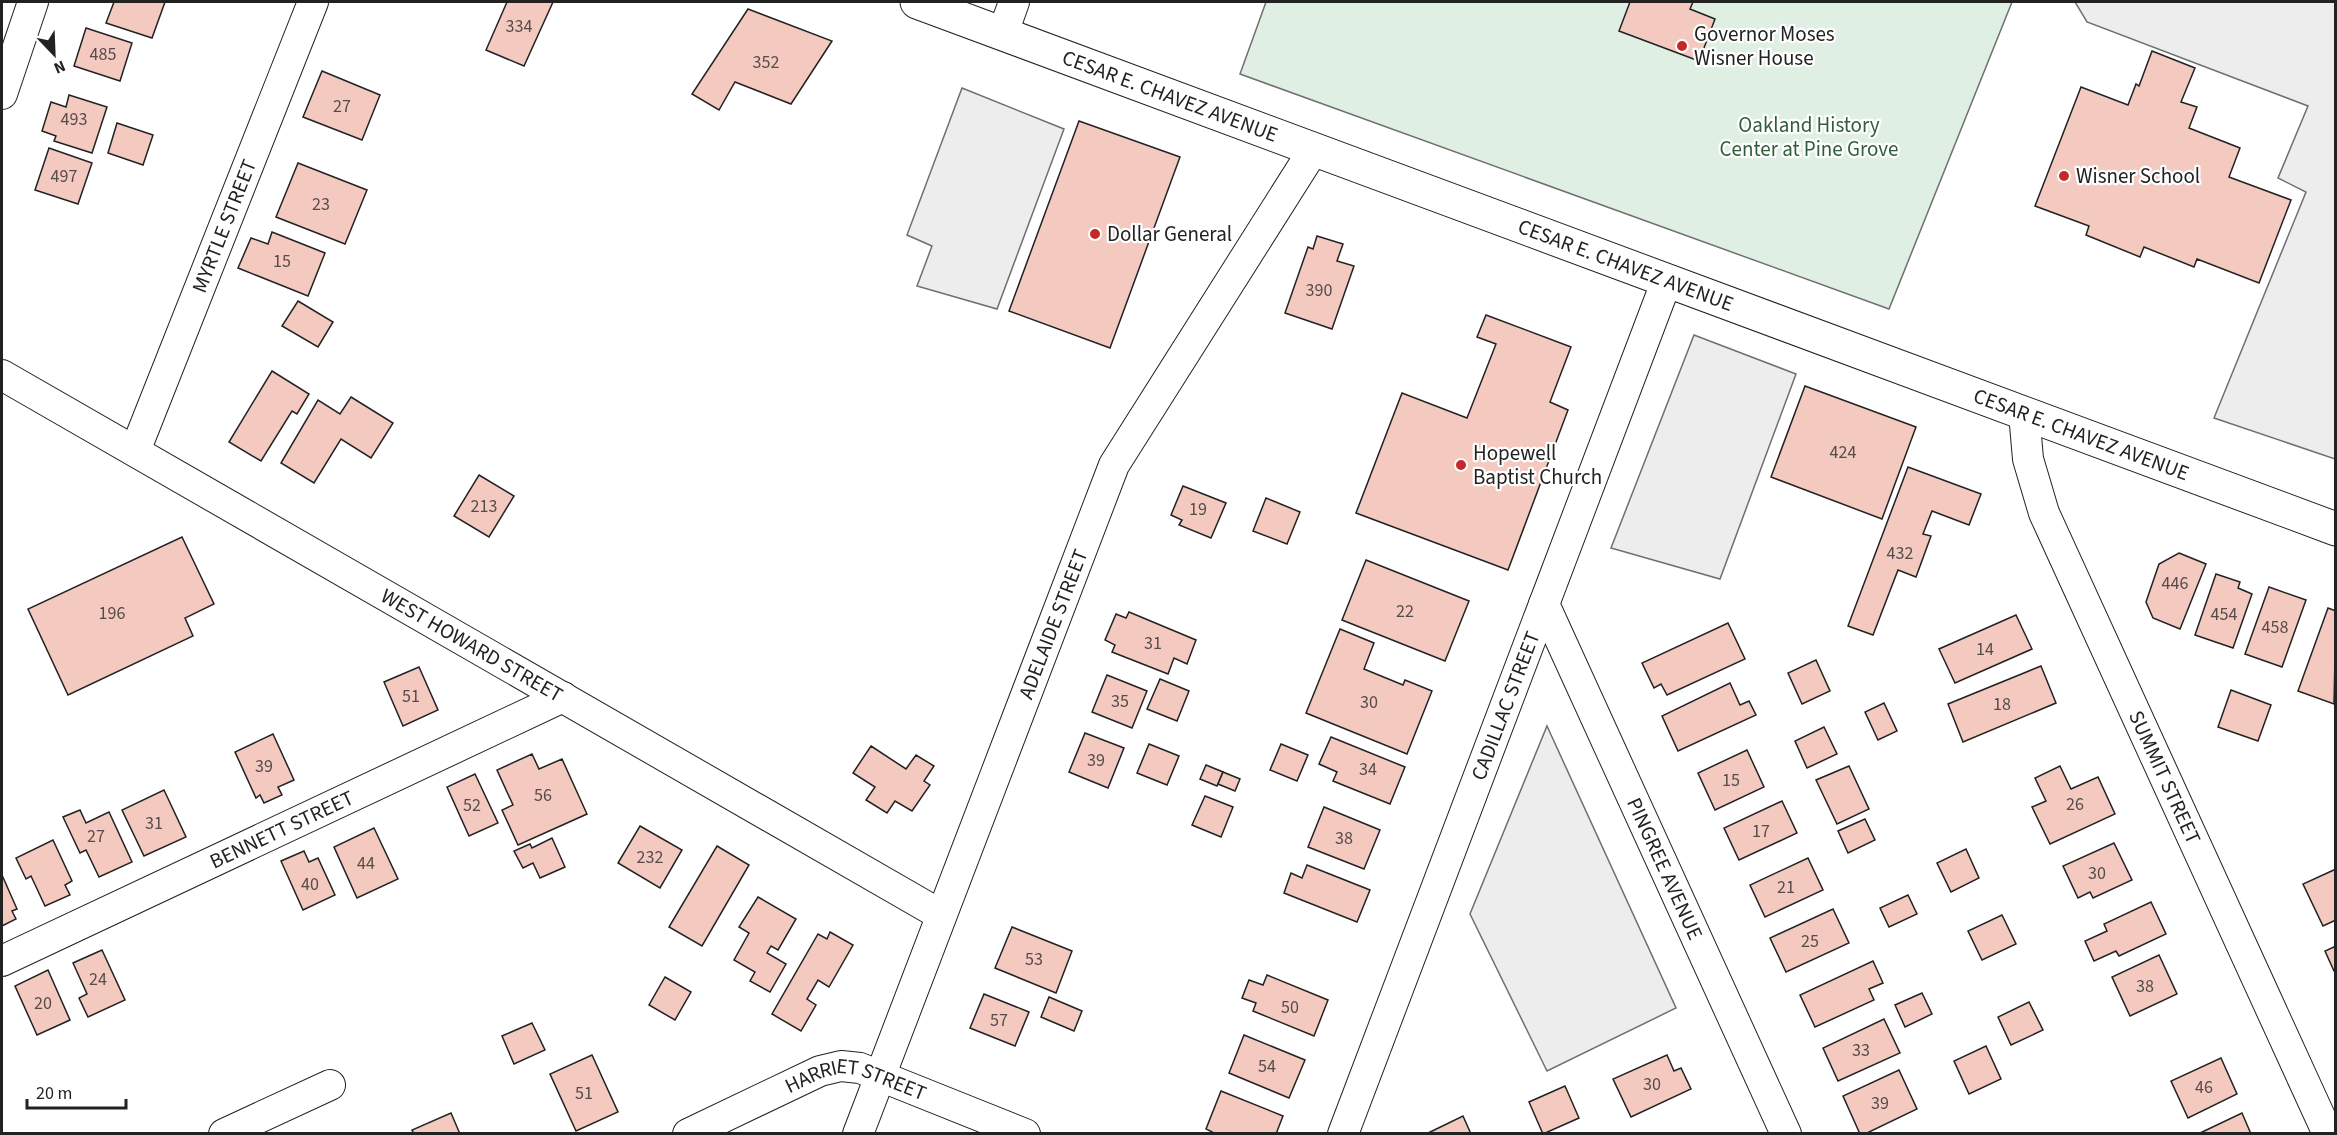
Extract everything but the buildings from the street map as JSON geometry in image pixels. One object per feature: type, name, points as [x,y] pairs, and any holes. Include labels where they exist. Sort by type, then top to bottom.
[{"type":"main road","name":"CESAR E. CHAVEZ AVENUE","points":[[917,2],[2336,529]]},
{"type":"street","points":[[2,94],[33,2]]},
{"type":"street","name":"MYRTLE STREET","points":[[135,451],[313,2]]},
{"type":"street","points":[[1003,33],[1014,2]]},
{"type":"street","name":"ADELAIDE STREET","points":[[858,1134],[1114,465],[1314,149]]},
{"type":"street","name":"CADILLAC STREET","points":[[1343,1134],[1667,280]]},
{"type":"street","name":"WEST HOWARD STREET","points":[[2,375],[942,915]]},
{"type":"street","name":"SUMMIT STREET","points":[[2024,413],[2031,473],[2044,513],[2328,1134]]},
{"type":"street","name":"PINGREE AVENUE","points":[[1544,604],[1786,1134]]},
{"type":"street","name":"BENNETT STREET","points":[[2,961],[562,698]]},
{"type":"street","name":"HARRIET STREET","points":[[688,1134],[831,1068],[849,1066],[880,1076],[1025,1134]]},
{"type":"street","points":[[224,1134],[330,1085]]},
{"type":"green space","name":"Oakland History Center at Pine Grove","points":[[1266,2],[2012,2],[1889,309],[1240,74]]},
{"type":"shaded area","points":[[2075,2],[2335,2],[2335,459],[2214,418],[2306,192],[2278,178],[2308,106],[2087,22]]},
{"type":"shaded area","points":[[962,88],[1064,129],[997,309],[917,286],[932,246],[907,235]]},
{"type":"shaded area","points":[[1694,335],[1796,374],[1720,579],[1611,548]]},
{"type":"shaded area","points":[[1547,726],[1676,1008],[1547,1071],[1470,914]]},
{"type":"place","name":"Governor Moses Wisner House","points":[[1682,46]]},
{"type":"place","name":"Wisner School","points":[[2064,176]]},
{"type":"place","name":"Dollar General","points":[[1095,234]]},
{"type":"place","name":"Hopewell Baptist Church","points":[[1461,465]]}]
